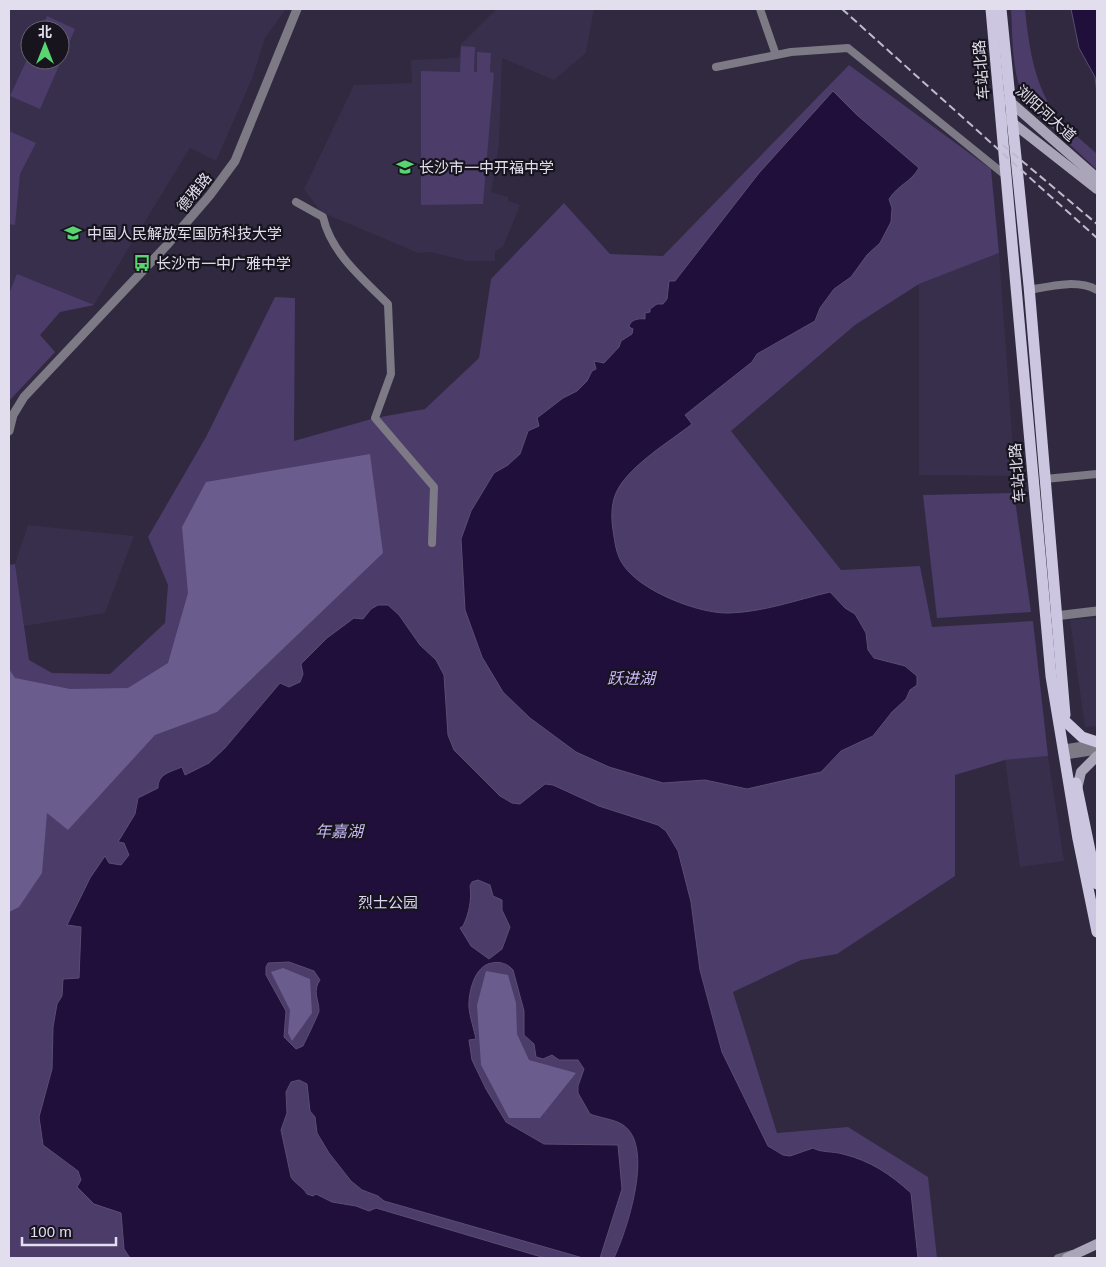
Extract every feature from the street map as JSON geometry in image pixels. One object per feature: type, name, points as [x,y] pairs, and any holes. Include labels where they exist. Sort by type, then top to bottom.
[{"type":"main road","name":"车站北路","points":[[991,9],[1048,637],[1067,752],[1078,839],[1097,932]]},
{"type":"main road","name":"车站北路","points":[[1001,9],[1029,290],[1067,752],[1077,788],[1097,884]]},
{"type":"main road","name":"浏阳河大道","points":[[998,89],[1011,104],[1097,178]]},
{"type":"main road","name":"浏阳河大道","points":[[1000,111],[1011,122],[1097,189]]},
{"type":"main road","points":[[1066,722],[1082,737],[1097,743]]},
{"type":"main road","points":[[1077,788],[1081,772],[1097,756]]},
{"type":"main road","points":[[1067,1258],[1093,1247]]},
{"type":"street","name":"德雅路","points":[[9,411],[16,398],[102,305],[163,243],[207,193],[232,158],[295,9]]},
{"type":"street","name":"德雅路","points":[[9,431],[13,415],[24,397],[167,246],[210,195],[235,161],[295,9]]},
{"type":"street","points":[[760,9],[776,55]]},
{"type":"street","points":[[716,67],[776,55],[848,48],[1005,175]]},
{"type":"street","points":[[296,202],[323,217],[325,226],[348,264],[388,304],[392,374],[375,418],[434,487],[432,543]]},
{"type":"street","points":[[1029,290],[1057,285],[1087,285],[1097,290]]},
{"type":"street","points":[[1045,479],[1097,474]]},
{"type":"street","points":[[1055,616],[1097,611]]},
{"type":"street","points":[[1067,752],[1097,743]]},
{"type":"street","points":[[1067,752],[1097,750]]},
{"type":"street","points":[[1058,1258],[1093,1247]]},
{"type":"shaded area","name":"中国人民解放军国防科技大学","points":[[9,9],[286,9],[265,38],[252,79],[216,161],[190,148],[94,305],[60,312],[40,335],[55,352],[9,401]]},
{"type":"shaded area","name":"长沙市一中开福中学","points":[[497,9],[594,9],[586,53],[554,80],[502,58],[499,145],[491,192],[508,197],[508,201],[520,205],[503,247],[495,251],[495,261],[467,261],[431,252],[418,253],[321,212],[304,189],[354,85],[412,83],[411,60],[459,58],[461,44]]},
{"type":"shaded area","points":[[999,253],[1015,476],[919,475],[919,284]]},
{"type":"shaded area","points":[[370,454],[383,553],[217,712],[155,735],[68,830],[47,813],[42,873],[19,907],[9,912],[9,669],[15,678],[70,689],[128,688],[168,663],[188,593],[182,527],[206,482]]},
{"type":"shaded area","points":[[28,525],[134,536],[105,613],[24,626],[15,564]]},
{"type":"shaded area","points":[[1097,618],[1097,726],[1085,727],[1070,620]]},
{"type":"shaded area","points":[[1048,756],[1064,861],[1020,867],[1005,760]]},
{"type":"shaded area","points":[[283,968],[310,979],[312,1013],[292,1041],[288,1033],[290,1010],[271,972]]},
{"type":"shaded area","points":[[486,971],[508,975],[516,1003],[517,1034],[529,1060],[576,1073],[540,1118],[509,1118],[481,1065],[477,1005]]},
{"type":"green space","points":[[1011,9],[1025,9],[1031,54],[1046,98],[1053,111],[1063,123],[1097,154],[1097,170],[1027,104],[1015,70]]},
{"type":"green space","points":[[47,16],[56,20],[45,20]]},
{"type":"green space","points":[[70,27],[75,29],[70,40]]},
{"type":"green space","points":[[461,46],[475,47],[474,72],[477,72],[477,52],[491,53],[490,72],[494,73],[483,204],[421,205],[421,71],[460,72]]},
{"type":"green space","name":"烈士公园","points":[[849,65],[991,169],[999,253],[919,284],[855,325],[731,431],[841,570],[920,566],[932,627],[1033,621],[1048,756],[1005,760],[955,775],[955,876],[837,954],[801,960],[733,992],[777,1133],[848,1127],[928,1177],[937,1258],[9,1258],[9,565],[15,564],[29,660],[52,673],[110,674],[165,623],[168,585],[148,537],[206,437],[275,297],[295,298],[294,441],[375,418],[425,409],[479,358],[491,279],[564,203],[610,254],[663,256]]},
{"type":"green space","points":[[22,70],[57,70],[40,109],[10,96]]},
{"type":"green space","points":[[9,131],[36,143],[20,174],[15,225],[9,224]]},
{"type":"green space","points":[[17,274],[94,305],[60,312],[40,335],[55,352],[9,401],[9,294]]},
{"type":"green space","points":[[1014,493],[1031,612],[937,618],[923,495]]},
{"type":"water","points":[[1071,9],[1097,9],[1097,93],[1095,77],[1079,48]]},
{"type":"water","name":"跃进湖","points":[[833,91],[857,115],[919,168],[889,199],[892,208],[891,222],[880,243],[867,255],[851,277],[834,289],[820,308],[815,321],[757,354],[752,362],[685,415],[692,424],[642,462],[624,480],[618,489],[613,504],[613,530],[619,558],[632,575],[657,592],[702,610],[729,613],[742,612],[780,605],[830,592],[845,608],[855,614],[866,633],[868,650],[874,658],[905,666],[917,676],[917,685],[910,690],[906,699],[892,712],[873,736],[841,751],[821,772],[747,789],[705,780],[663,783],[609,767],[576,752],[530,718],[503,692],[482,657],[465,610],[461,539],[471,511],[494,473],[508,465],[520,454],[528,431],[539,426],[537,418],[563,398],[577,391],[587,381],[592,371],[596,369],[594,361],[604,363],[619,347],[621,341],[632,334],[633,329],[629,327],[633,321],[645,319],[645,313],[650,312],[650,309],[657,304],[663,304],[667,299],[669,281],[675,281],[759,173]]},
{"type":"water","name":"年嘉湖","points":[[378,605],[388,605],[399,615],[420,645],[436,660],[444,675],[448,735],[454,750],[500,796],[512,803],[520,804],[545,784],[553,785],[599,806],[658,825],[666,831],[678,851],[691,902],[700,970],[722,1052],[768,1146],[783,1155],[790,1156],[813,1148],[820,1151],[843,1154],[871,1164],[895,1180],[911,1193],[918,1258],[614,1258],[631,1209],[638,1169],[637,1151],[632,1136],[623,1125],[590,1114],[578,1093],[578,1086],[584,1069],[578,1060],[559,1060],[552,1055],[543,1059],[536,1057],[534,1044],[524,1035],[524,1011],[513,970],[498,962],[486,965],[481,969],[471,987],[469,1008],[476,1039],[469,1040],[472,1060],[486,1089],[506,1122],[544,1144],[618,1145],[622,1189],[600,1258],[583,1258],[384,1201],[378,1196],[362,1190],[351,1181],[329,1153],[317,1133],[315,1117],[310,1111],[307,1084],[299,1080],[291,1082],[286,1092],[287,1113],[281,1130],[291,1177],[307,1194],[313,1196],[316,1194],[332,1202],[356,1206],[369,1211],[376,1208],[545,1258],[130,1258],[124,1249],[121,1213],[94,1204],[77,1187],[81,1180],[78,1171],[43,1145],[39,1117],[52,1069],[53,1027],[57,1004],[62,996],[63,979],[79,978],[81,927],[67,925],[90,878],[105,856],[109,863],[121,865],[129,855],[124,843],[118,842],[135,814],[138,798],[158,788],[162,777],[169,772],[182,767],[185,775],[209,763],[225,748],[280,683],[289,687],[300,682],[303,674],[301,664],[327,638],[354,618],[363,619],[371,609]],"holes":[[[478,880],[490,885],[493,896],[502,900],[502,910],[510,927],[502,949],[489,959],[471,946],[460,928],[463,926],[468,911],[471,896],[470,886],[472,882]],[[289,962],[314,971],[320,980],[316,988],[319,1011],[303,1046],[296,1049],[284,1037],[286,1011],[266,975],[268,963]]]},
{"type":"railway","points":[[842,9],[1097,238]]},
{"type":"railway","points":[[1003,145],[1097,224]]},
{"type":"place","name":"长沙市一中开福中学","points":[[405,167]]},
{"type":"place","name":"中国人民解放军国防科技大学","points":[[73,233]]},
{"type":"place","name":"长沙市一中广雅中学","points":[[142,263]]}]
